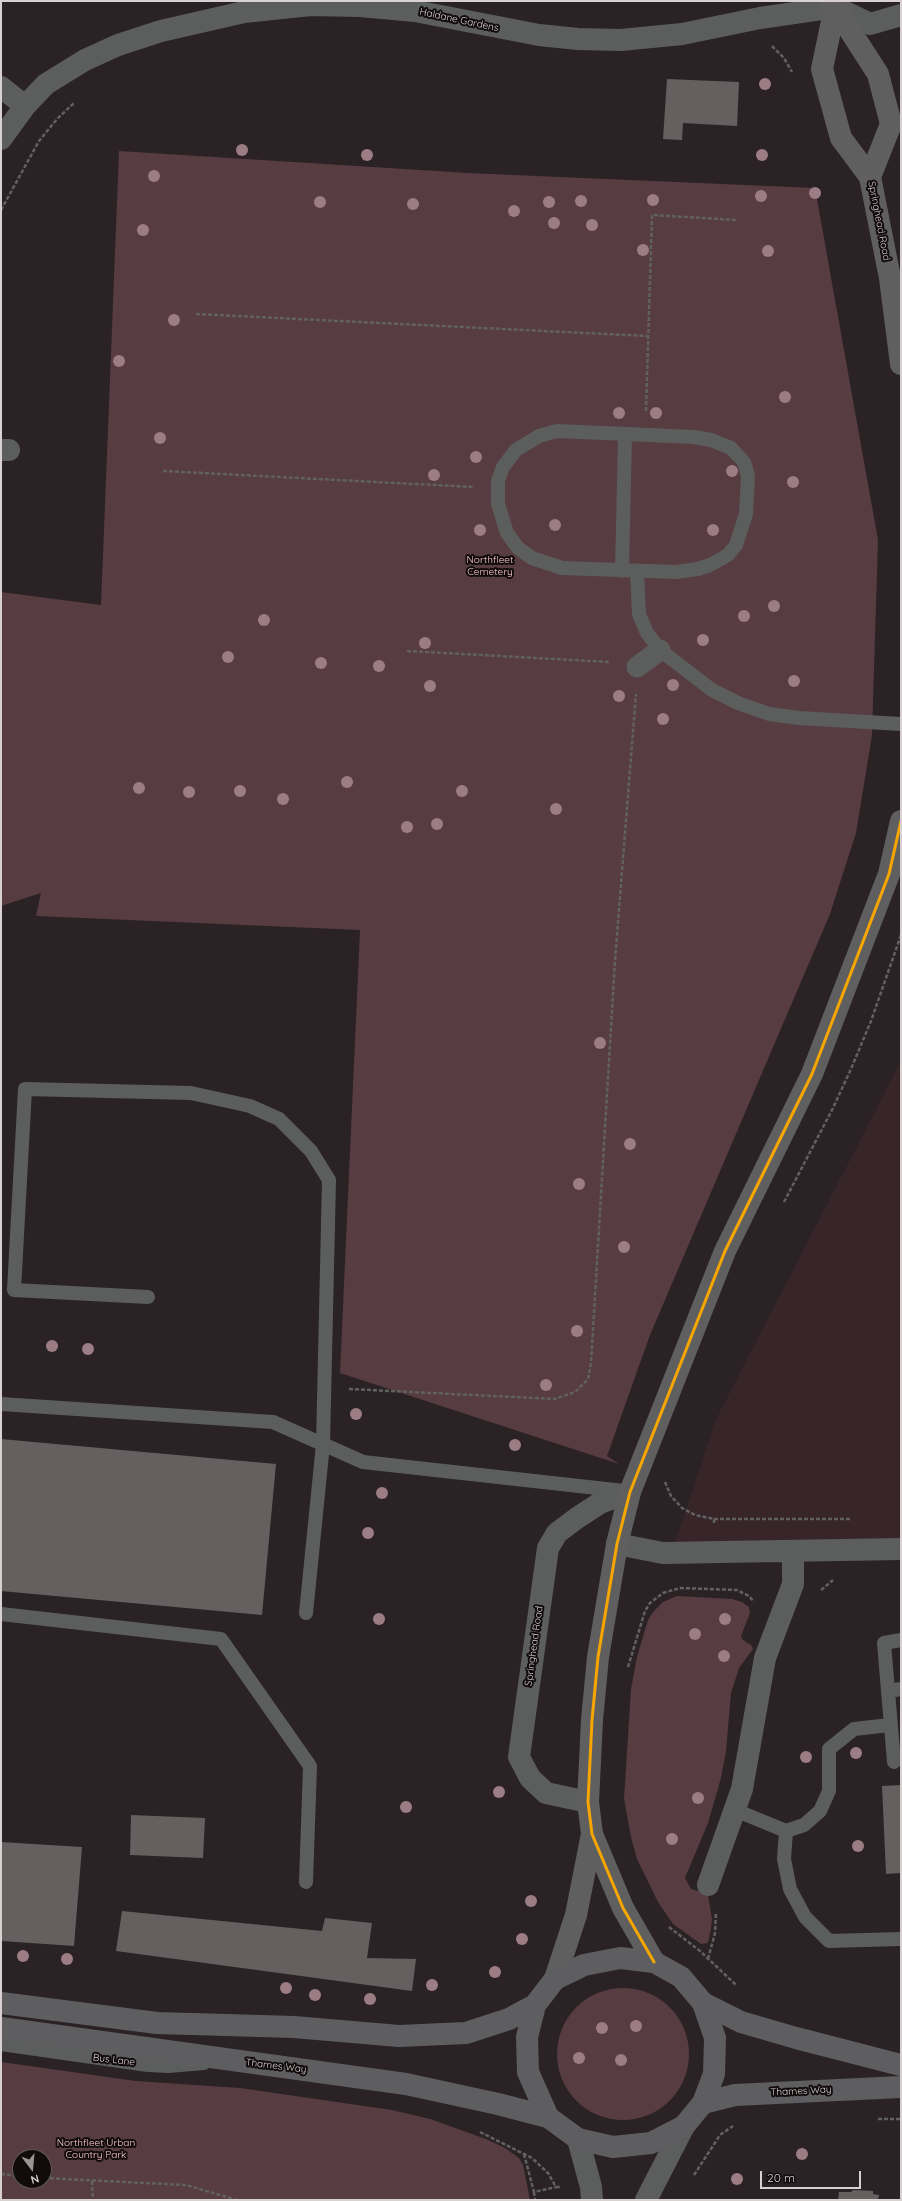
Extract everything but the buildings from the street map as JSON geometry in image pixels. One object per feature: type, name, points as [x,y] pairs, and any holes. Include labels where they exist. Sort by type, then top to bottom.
[{"type":"main road","points":[[835,3],[822,69],[841,138],[870,177]]},
{"type":"main road","name":"Springhead Road","points":[[835,3],[878,74],[891,124],[870,177],[890,278],[901,364]]},
{"type":"main road","points":[[654,1962],[623,1908],[592,1834],[588,1802],[598,1657],[617,1544],[630,1492],[725,1251],[812,1074],[889,874],[901,821]]},
{"type":"main road","points":[[592,1834],[576,1914],[555,1979],[535,2005],[527,2037],[528,2072],[548,2118],[578,2139],[613,2147],[651,2143],[684,2126],[703,2103],[714,2074],[715,2038],[703,2003]]},
{"type":"main road","points":[[555,1979],[584,1965],[620,1958],[654,1962],[680,1977],[703,2003],[740,2022],[901,2065]]},
{"type":"main road","points":[[1,2003],[157,2023],[294,2027],[399,2036],[466,2033],[509,2019],[535,2005]]},
{"type":"main road","name":"Thames Way","points":[[1,2028],[406,2084],[498,2104],[548,2118]]},
{"type":"main road","name":"Thames Way","points":[[703,2103],[735,2095],[901,2087]]},
{"type":"street","points":[[835,3],[870,24],[901,15]]},
{"type":"street","name":"Haldane Gardens","points":[[1,139],[25,106],[46,84],[85,60],[118,45],[191,23],[274,8],[329,5],[399,9],[521,33],[578,40],[621,40],[682,34],[835,3]]},
{"type":"street","points":[[1,87],[25,106]]},
{"type":"street","points":[[637,667],[660,650]]},
{"type":"street","name":"Springhead Road","points":[[588,1802],[546,1793],[530,1778],[519,1757],[548,1548],[557,1533],[600,1503],[630,1492]]},
{"type":"street","points":[[617,1544],[663,1553],[901,1549]]},
{"type":"street","points":[[708,1885],[735,1810],[747,1766],[759,1685],[765,1658],[793,1584],[792,1551]]},
{"type":"street","points":[[646,2200],[684,2126]]},
{"type":"street","points":[[578,2139],[591,2187],[592,2200]]},
{"type":"lane","points":[[565,431],[625,435],[700,437],[730,448],[741,457],[747,468],[748,495],[746,514],[738,542],[731,551],[720,560],[698,569],[637,572],[558,567],[538,561],[522,552],[507,533],[498,507],[497,488],[500,474],[511,455],[527,442],[539,436],[565,431]]},
{"type":"lane","points":[[622,572],[625,435]]},
{"type":"lane","points":[[637,572],[640,619],[647,634],[660,650],[712,690],[757,711],[799,718],[901,724]]},
{"type":"lane","points":[[148,1297],[14,1290],[25,1089],[191,1093],[250,1106],[279,1119],[311,1151],[329,1180],[323,1444],[306,1613]]},
{"type":"lane","points":[[1,1404],[273,1422],[363,1462],[630,1492]]},
{"type":"lane","points":[[1,1614],[221,1639],[310,1766],[306,1882]]},
{"type":"lane","points":[[894,1762],[890,1725],[894,1690],[884,1643],[901,1640]]},
{"type":"lane","points":[[735,1810],[786,1831],[804,1825],[820,1811],[829,1791],[829,1749],[854,1729],[890,1725]]},
{"type":"lane","points":[[786,1831],[784,1859],[790,1889],[805,1917],[829,1941],[901,1939]]},
{"type":"lane","name":"Bus Lane","points":[[1,2044],[148,2065],[168,2066],[228,2060]]},
{"type":"path","points":[[769,42],[786,61],[794,76]]},
{"type":"path","points":[[1,210],[39,141],[57,119],[81,98]]},
{"type":"path","points":[[645,436],[652,215],[737,220]]},
{"type":"path","points":[[196,314],[647,336]]},
{"type":"path","points":[[163,472],[497,488]]},
{"type":"path","points":[[348,1389],[555,1399],[575,1392],[589,1376],[615,960],[638,670],[637,667],[626,663],[407,651]]},
{"type":"path","points":[[783,1202],[833,1108],[851,1069],[871,1021],[901,935]]},
{"type":"path","points":[[665,1479],[670,1496],[682,1508],[695,1515],[714,1520],[855,1519]]},
{"type":"path","points":[[713,1553],[714,1520]]},
{"type":"path","points":[[627,1671],[643,1615],[650,1603],[663,1593],[680,1588],[737,1590],[749,1596],[756,1605]]},
{"type":"path","points":[[708,1885],[716,1913],[713,1945],[708,1959]]},
{"type":"path","points":[[666,1923],[708,1959],[722,1974],[740,1988]]},
{"type":"path","points":[[692,2177],[720,2135],[740,2122]]},
{"type":"path","points":[[475,2129],[524,2153],[548,2173],[556,2187]]},
{"type":"path","points":[[524,2153],[535,2200]]},
{"type":"path","points":[[1,2174],[12,2175]]},
{"type":"path","points":[[52,2178],[186,2185],[237,2200]]},
{"type":"path","points":[[92,2181],[93,2200]]},
{"type":"path","points":[[534,2192],[556,2187],[568,2187]]},
{"type":"shaded area","points":[[901,1061],[901,1555],[668,1565],[715,1421]]},
{"type":"green space","name":"Northfleet Cemetery","points":[[119,151],[468,173],[815,188],[878,540],[872,735],[856,833],[830,914],[650,1335],[607,1456],[619,1464],[340,1373],[360,930],[36,916],[41,893],[1,906],[1,592],[101,605]]},
{"type":"green space","points":[[677,1596],[732,1599],[742,1602],[749,1607],[750,1613],[741,1636],[743,1640],[751,1645],[753,1649],[739,1668],[731,1693],[726,1751],[721,1778],[708,1823],[685,1878],[691,1889],[708,1895],[712,1919],[711,1929],[708,1943],[701,1944],[673,1924],[658,1902],[637,1859],[631,1837],[624,1799],[631,1689],[637,1657],[648,1620],[653,1612],[663,1602]]},
{"type":"green space","points":[[630,1988],[642,1990],[654,1995],[670,2007],[682,2023],[687,2035],[689,2054],[687,2073],[682,2085],[670,2101],[654,2113],[642,2118],[616,2120],[604,2118],[592,2113],[576,2101],[564,2085],[559,2073],[557,2047],[559,2035],[564,2023],[576,2007],[592,1995],[604,1990]]},
{"type":"green space","name":"Northfleet Urban Country Park","points":[[1,2062],[136,2081],[240,2088],[392,2110],[430,2119],[486,2139],[505,2148],[519,2158],[523,2165],[530,2200],[1,2200]]},
{"type":"transit line","points":[[654,1962],[623,1908],[592,1834],[588,1802],[592,1720],[598,1657],[617,1544],[630,1492],[725,1251],[812,1074],[889,874],[901,821]]}]
